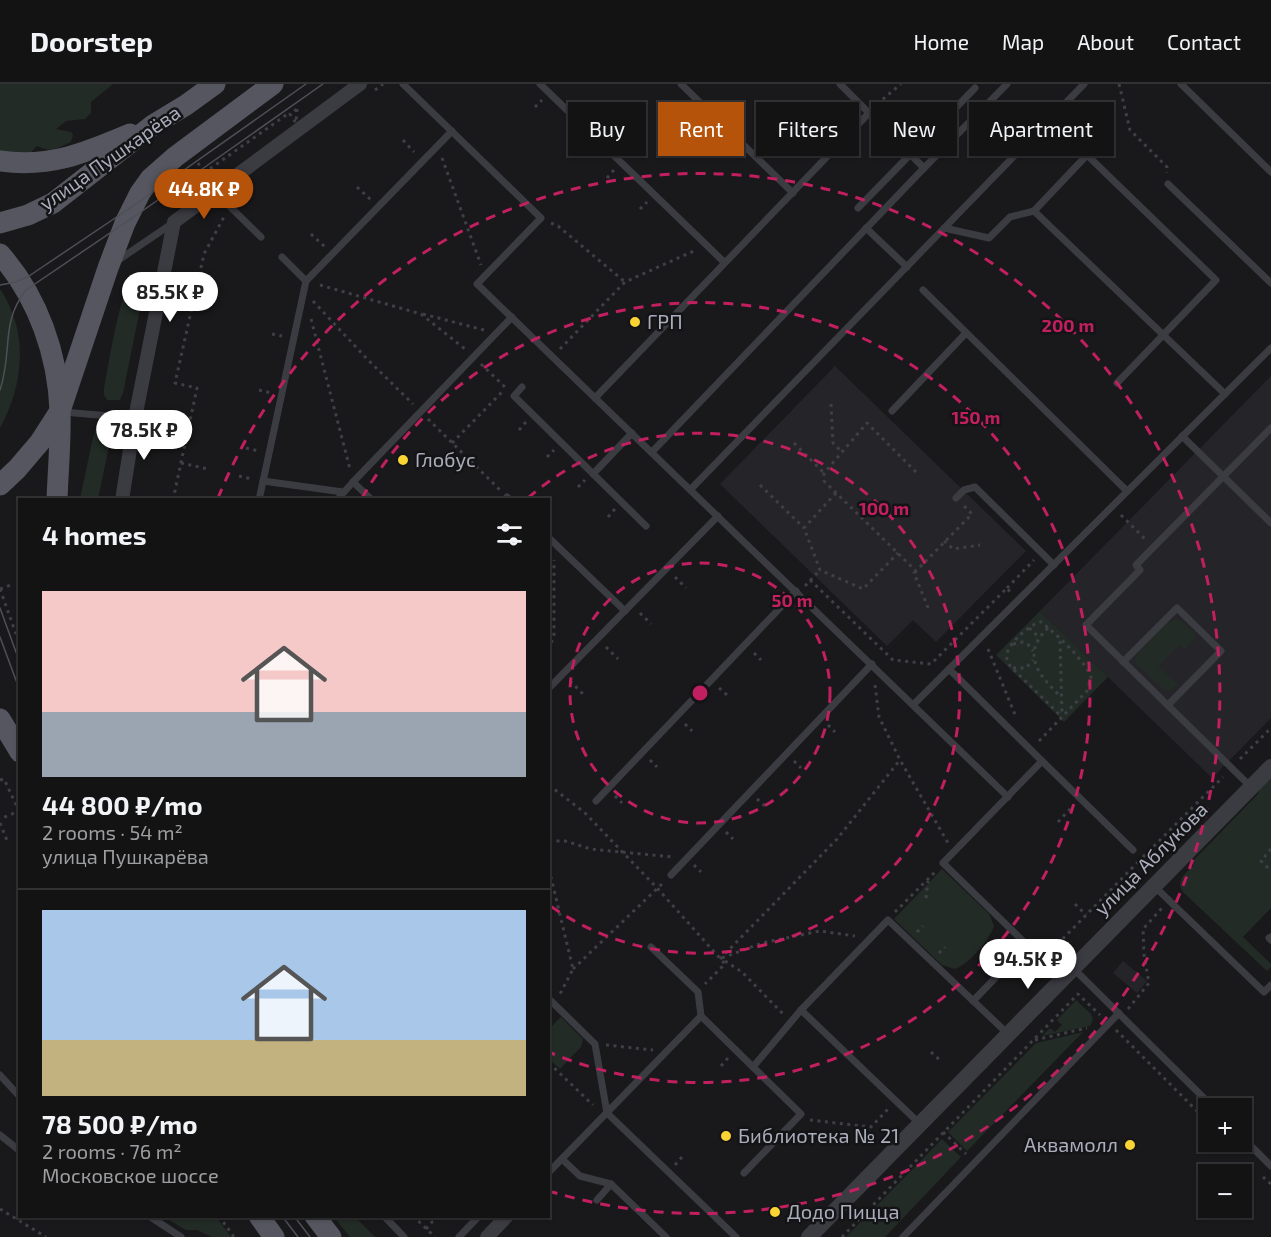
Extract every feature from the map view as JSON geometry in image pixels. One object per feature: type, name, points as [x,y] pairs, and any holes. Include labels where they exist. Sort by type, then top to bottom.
[{"type":"main road","name":"улица Пушкарёва","points":[[0,223],[53,203],[153,125],[215,84]]},
{"type":"main road","name":"улица Пушкарёва","points":[[60,411],[108,268],[133,206],[150,179],[175,157],[273,84]]},
{"type":"main road","points":[[0,161],[18,164],[59,160],[79,155],[153,125]]},
{"type":"main road","points":[[0,254],[26,290],[40,318],[51,352],[60,411],[57,498]]},
{"type":"main road","points":[[0,485],[40,442],[60,411]]},
{"type":"main road","points":[[0,719],[18,749]]},
{"type":"main road","points":[[261,1218],[274,1237]]},
{"type":"main road","points":[[317,1218],[331,1237]]},
{"type":"street","points":[[122,498],[135,418],[174,222],[360,84]]},
{"type":"street","name":"улица Аблукова","points":[[809,1237],[1271,767]]},
{"type":"street","points":[[487,1237],[505,1218]]},
{"type":"lane","points":[[403,84],[541,218],[477,284],[1008,797]]},
{"type":"lane","points":[[540,84],[724,262]]},
{"type":"lane","points":[[681,84],[793,193]]},
{"type":"lane","points":[[595,398],[869,113],[840,84]]},
{"type":"lane","points":[[652,452],[1007,84]]},
{"type":"lane","points":[[691,489],[1084,84]]},
{"type":"lane","points":[[1181,84],[1271,172]]},
{"type":"lane","points":[[957,106],[975,88]]},
{"type":"lane","points":[[259,498],[306,280],[452,131]]},
{"type":"lane","points":[[944,228],[989,238],[1010,217],[1034,211],[1087,155],[1216,280],[1117,383]]},
{"type":"lane","points":[[858,208],[908,156]]},
{"type":"lane","points":[[912,156],[924,168]]},
{"type":"lane","points":[[1168,183],[1271,283]]},
{"type":"lane","points":[[215,192],[261,237]]},
{"type":"lane","points":[[1034,211],[1225,394]]},
{"type":"lane","points":[[108,268],[174,222]]},
{"type":"lane","points":[[866,228],[907,267]]},
{"type":"lane","points":[[282,257],[306,280]]},
{"type":"lane","points":[[923,290],[1127,491]]},
{"type":"lane","points":[[339,498],[512,317]]},
{"type":"lane","points":[[892,411],[966,333]]},
{"type":"lane","points":[[914,704],[1271,348]]},
{"type":"lane","points":[[522,387],[514,396],[646,526]]},
{"type":"lane","points":[[60,411],[135,418]]},
{"type":"lane","points":[[1251,787],[1086,625],[1140,570],[1136,565],[1271,428]]},
{"type":"lane","points":[[593,474],[632,433]]},
{"type":"lane","points":[[1182,436],[1271,523]]},
{"type":"lane","points":[[263,481],[344,492]]},
{"type":"lane","points":[[354,482],[370,498]]},
{"type":"lane","points":[[956,498],[964,490],[975,487],[1054,565]]},
{"type":"lane","points":[[550,687],[718,516]]},
{"type":"lane","points":[[552,540],[628,608]]},
{"type":"lane","points":[[596,801],[797,592]]},
{"type":"lane","points":[[1123,662],[1177,608],[1221,651],[1168,705]]},
{"type":"lane","points":[[671,874],[872,664]]},
{"type":"lane","points":[[949,669],[1132,850]]},
{"type":"lane","points":[[550,674],[556,681]]},
{"type":"lane","points":[[973,1001],[1027,945],[943,863],[1042,761]]},
{"type":"lane","points":[[1154,886],[1264,992],[1271,985]]},
{"type":"lane","points":[[753,1067],[801,1010],[888,920],[1008,1034]]},
{"type":"lane","points":[[651,947],[698,992],[701,1016],[801,1114],[744,1173]]},
{"type":"lane","points":[[1073,968],[1204,1098]]},
{"type":"lane","points":[[550,1000],[595,1044],[605,1114],[736,1237]]},
{"type":"lane","points":[[801,1010],[920,1124]]},
{"type":"lane","points":[[903,1237],[1109,1023],[1120,1015]]},
{"type":"lane","points":[[550,1171],[701,1016]]},
{"type":"lane","points":[[0,1075],[18,1095]]},
{"type":"lane","points":[[0,1135],[18,1148]]},
{"type":"lane","points":[[1252,1147],[1271,1166]]},
{"type":"lane","points":[[562,1159],[580,1176],[611,1184],[666,1237]]},
{"type":"lane","points":[[597,1200],[611,1184]]},
{"type":"lane","points":[[152,1218],[181,1237]]},
{"type":"lane","points":[[386,1218],[404,1237]]},
{"type":"lane","points":[[459,1237],[477,1218]]},
{"type":"path","points":[[869,113],[888,93],[901,84]]},
{"type":"path","points":[[1119,84],[1130,130],[1167,167],[1168,183]]},
{"type":"path","points":[[204,173],[289,113]]},
{"type":"path","points":[[437,145],[485,277]]},
{"type":"path","points":[[195,157],[215,192]]},
{"type":"path","points":[[357,187],[361,190]]},
{"type":"path","points":[[541,218],[558,226],[625,282]]},
{"type":"path","points":[[173,498],[197,388],[175,383],[204,254],[220,223]]},
{"type":"path","points":[[311,234],[331,254]]},
{"type":"path","points":[[553,357],[625,282],[707,245]]},
{"type":"path","points":[[306,280],[496,334]]},
{"type":"path","points":[[303,291],[368,360],[508,498]]},
{"type":"path","points":[[303,291],[354,482]]},
{"type":"path","points":[[422,314],[474,357],[506,388],[452,443]]},
{"type":"path","points":[[831,404],[833,443],[842,452]]},
{"type":"path","points":[[916,472],[867,423],[825,473],[824,481],[916,571]]},
{"type":"path","points":[[794,443],[825,473]]},
{"type":"path","points":[[181,463],[208,469]]},
{"type":"path","points":[[239,476],[245,477]]},
{"type":"path","points":[[760,485],[804,528],[820,570],[863,589],[898,553]]},
{"type":"path","points":[[804,528],[837,493]]},
{"type":"path","points":[[929,610],[914,573],[972,514],[956,498]]},
{"type":"path","points":[[1115,521],[1129,507]]},
{"type":"path","points":[[1121,515],[1153,547]]},
{"type":"path","points":[[550,647],[554,634],[552,540]]},
{"type":"path","points":[[944,542],[953,549],[980,545]]},
{"type":"path","points":[[810,580],[893,660],[931,664],[1041,553]]},
{"type":"path","points":[[666,568],[686,588]]},
{"type":"path","points":[[797,592],[820,570]]},
{"type":"path","points":[[11,585],[0,589],[16,634]]},
{"type":"path","points":[[1006,588],[1018,600]]},
{"type":"path","points":[[628,608],[651,624]]},
{"type":"path","points":[[1030,750],[1062,717],[1087,691],[1091,678],[1084,664],[1048,628],[1041,622],[1034,623],[1012,645],[1006,656],[1011,667],[1062,717]]},
{"type":"path","points":[[1029,627],[1039,637]]},
{"type":"path","points":[[1011,667],[1026,668],[1033,656],[1039,637],[1048,628]]},
{"type":"path","points":[[597,639],[618,659]]},
{"type":"path","points":[[1059,640],[1062,717]]},
{"type":"path","points":[[995,642],[987,650],[1017,720]]},
{"type":"path","points":[[1012,645],[1023,642],[1030,646],[1041,675],[1061,697]]},
{"type":"path","points":[[872,664],[879,717],[900,760],[953,853]]},
{"type":"path","points":[[563,674],[583,694]]},
{"type":"path","points":[[1043,959],[1271,728]]},
{"type":"path","points":[[720,959],[837,839],[900,760]]},
{"type":"path","points":[[0,780],[4,778],[18,809]]},
{"type":"path","points":[[550,786],[585,813],[658,889],[725,964],[698,992]]},
{"type":"path","points":[[8,843],[0,821],[18,812]]},
{"type":"path","points":[[1058,822],[1062,817]]},
{"type":"path","points":[[550,841],[565,841],[591,849],[687,859]]},
{"type":"path","points":[[1271,849],[1261,861],[1271,870]]},
{"type":"path","points":[[1132,850],[1142,859]]},
{"type":"path","points":[[888,920],[943,863]]},
{"type":"path","points":[[550,873],[572,971]]},
{"type":"path","points":[[565,985],[572,971],[671,874]]},
{"type":"path","points":[[926,898],[928,879]]},
{"type":"path","points":[[1120,1015],[1149,983],[1144,955],[1143,929],[1169,901]]},
{"type":"path","points":[[1075,904],[1086,915]]},
{"type":"path","points":[[720,959],[762,943],[820,931],[869,938]]},
{"type":"path","points":[[720,959],[742,972],[791,1022]]},
{"type":"path","points":[[842,1237],[1078,994],[1198,1111]]},
{"type":"path","points":[[1033,1040],[1109,1023]]},
{"type":"path","points":[[595,1044],[667,1051]]},
{"type":"path","points":[[931,1052],[942,1062]]},
{"type":"path","points":[[721,1065],[726,1060]]},
{"type":"path","points":[[550,1064],[605,1114]]},
{"type":"path","points":[[801,1114],[807,1119],[871,1127],[896,1101]]},
{"type":"path","points":[[944,1132],[966,1155]]},
{"type":"path","points":[[0,1209],[46,1237]]},
{"type":"path","points":[[220,1218],[234,1237]]},
{"type":"path","points":[[415,1218],[435,1237]]},
{"type":"path","points":[[426,1229],[432,1222],[428,1218]]},
{"type":"shaded area","points":[[0,84],[113,84],[91,102],[91,113],[85,119],[66,121],[56,129],[71,132],[73,135],[71,142],[54,149],[37,146],[28,155],[0,152]]},
{"type":"shaded area","points":[[133,278],[139,278],[143,282],[144,289],[123,393],[120,400],[107,400],[104,389],[115,330],[128,285]]},
{"type":"shaded area","points":[[0,289],[16,323],[20,358],[14,394],[0,428]]},
{"type":"shaded area","points":[[835,366],[1026,551],[936,642],[913,620],[887,646],[720,484]]},
{"type":"shaded area","points":[[1271,376],[1271,718],[1212,778],[1040,611]]},
{"type":"shaded area","points":[[102,425],[110,428],[112,432],[98,498],[80,498],[93,437],[96,429]]},
{"type":"shaded area","points":[[1040,611],[1108,677],[1064,722],[996,655]]},
{"type":"shaded area","points":[[1176,619],[1197,636],[1185,649],[1179,645],[1158,666],[1178,685],[1169,692],[1138,665],[1135,659],[1137,654],[1167,623]]},
{"type":"shaded area","points":[[1271,776],[1271,908],[1243,937],[1271,964],[1267,971],[1184,893],[1180,885],[1182,878],[1194,865],[1192,862],[1258,794]]},
{"type":"shaded area","points":[[942,869],[989,914],[994,926],[978,951],[955,969],[942,965],[894,919]]},
{"type":"shaded area","points":[[1123,961],[1147,981],[1137,993],[1113,973]]},
{"type":"shaded area","points":[[1076,1000],[1091,1014],[1093,1020],[1090,1026],[1042,1036],[1050,1028],[1055,1032],[1062,1025],[1057,1020]]},
{"type":"shaded area","points":[[561,1017],[583,1039],[581,1047],[560,1069],[550,1060],[550,1028]]},
{"type":"shaded area","points":[[1083,1032],[967,1151],[948,1132],[1036,1043]]},
{"type":"shaded area","points":[[942,1139],[961,1157],[885,1237],[846,1237]]},
{"type":"shaded area","points":[[166,1218],[217,1218],[231,1237],[212,1237],[197,1230],[186,1230]]},
{"type":"shaded area","points":[[335,1218],[356,1218],[375,1237],[350,1237]]},
{"type":"tram line","points":[[0,285],[16,282],[29,276],[306,84]]},
{"type":"tram line","points":[[0,390],[13,314],[26,290],[323,84]]},
{"type":"tram line","points":[[0,608],[18,658]]},
{"type":"tram line","points":[[0,637],[18,686]]},
{"type":"tram line","points":[[284,1218],[298,1237]]},
{"type":"tram line","points":[[296,1218],[310,1237]]},
{"type":"place","name":"ГРП","points":[[635,322]]},
{"type":"place","name":"Глобус","points":[[403,460]]},
{"type":"place","name":"Библиотека № 21","points":[[726,1136]]},
{"type":"place","name":"Аквамолл","points":[[1130,1145]]},
{"type":"place","name":"Додо Пицца","points":[[775,1212]]}]
